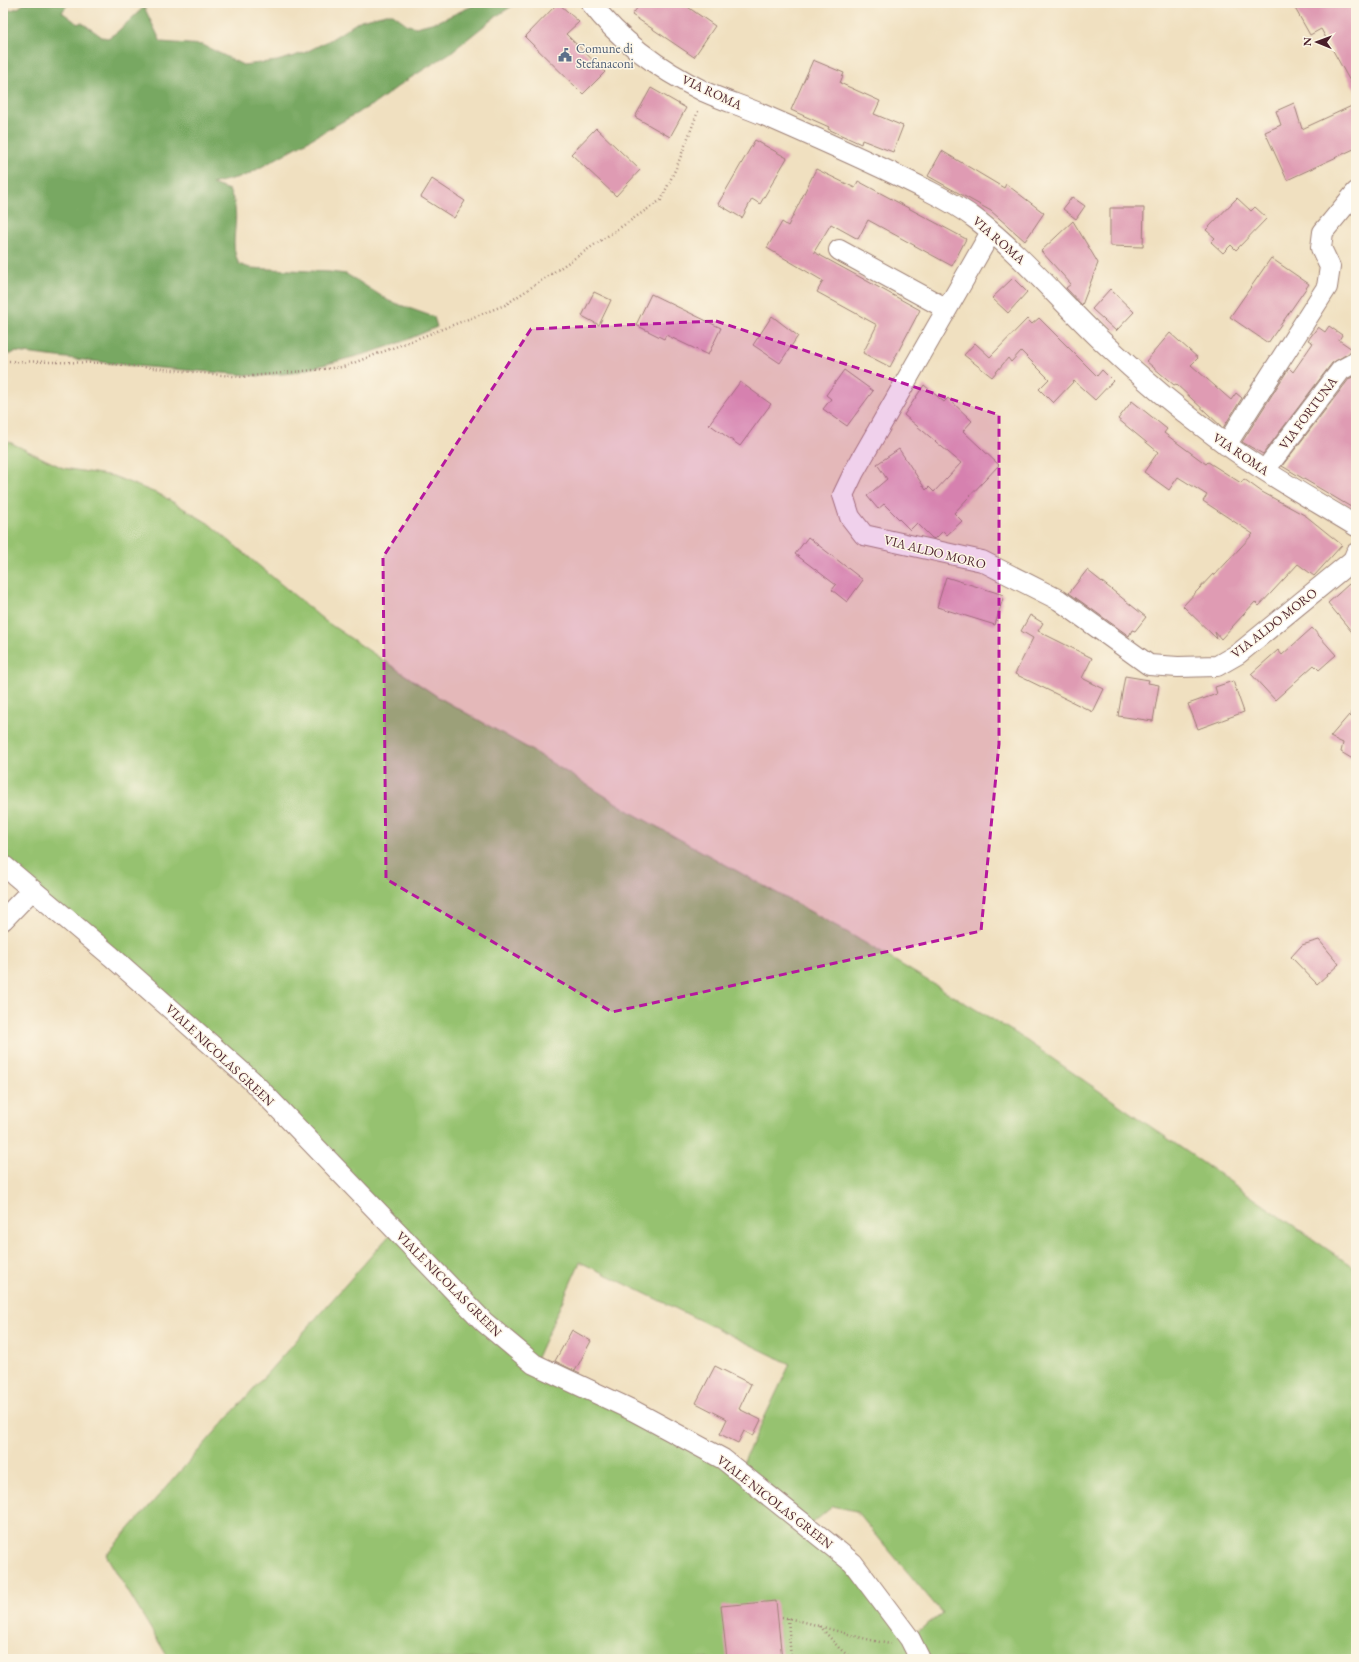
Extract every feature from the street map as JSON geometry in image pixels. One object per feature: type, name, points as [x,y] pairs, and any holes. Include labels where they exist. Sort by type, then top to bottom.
[{"type":"street","name":"VIA ROMA","points":[[598,8],[631,45],[662,67],[705,92],[764,115],[931,192],[975,218],[1045,283],[1101,340],[1158,391],[1226,444],[1356,526]]},
{"type":"street","points":[[1226,444],[1327,287],[1330,267],[1321,248],[1323,232],[1356,192]]},
{"type":"street","name":"VIA ALDO MORO","points":[[991,232],[854,472],[843,495],[850,517],[864,535],[982,561],[1059,600],[1149,665],[1178,667],[1217,666],[1238,654],[1353,560],[1356,554]]},
{"type":"street","points":[[839,250],[946,309]]},
{"type":"street","name":"VIA FORTUNA","points":[[1265,470],[1341,370],[1356,362]]},
{"type":"street","name":"VIALE NICOLAS GREEN","points":[[3,865],[112,956],[251,1080],[484,1322],[534,1364],[634,1411],[723,1459],[853,1563],[910,1639],[920,1659]]},
{"type":"street","points":[[3,920],[32,890]]},
{"type":"path","points":[[5,361],[104,363],[242,377],[343,367],[505,305],[662,200],[677,166],[705,92]]},
{"type":"path","points":[[782,1617],[898,1645],[910,1639]]},
{"type":"path","points":[[788,1618],[790,1659]]},
{"type":"path","points":[[820,1626],[839,1648],[852,1659]]},
{"type":"highlighted area","points":[[716,321],[999,415],[999,744],[981,931],[612,1012],[386,879],[383,557],[531,329]]},
{"type":"green space","points":[[25,3],[69,3],[62,12],[78,24],[81,22],[102,37],[108,38],[117,32],[144,7],[161,42],[203,45],[243,65],[277,61],[304,53],[330,40],[361,20],[386,14],[393,14],[408,25],[416,27],[439,21],[479,3],[517,3],[495,17],[450,53],[404,82],[377,102],[247,175],[212,184],[229,190],[234,201],[236,215],[234,243],[236,257],[239,264],[250,268],[346,274],[389,301],[434,317],[437,327],[404,341],[372,352],[293,373],[260,376],[135,366],[15,352],[9,355],[7,351],[3,349],[3,12],[18,8]]},
{"type":"green space","points":[[3,439],[63,468],[113,476],[161,495],[208,523],[325,621],[438,697],[526,747],[634,814],[840,928],[1017,1034],[1356,1269],[1356,1659],[169,1659],[106,1555],[395,1229],[251,1080],[3,865]],"holes":[[[580,1262],[790,1364],[739,1471],[534,1364]],[[833,1506],[856,1511],[942,1613],[909,1638],[808,1527]]]},
{"type":"building","name":"Comune di Stefanaconi","points":[[558,3],[579,22],[566,34],[605,72],[583,94],[525,37]]},
{"type":"building","points":[[641,3],[682,3],[715,26],[694,57],[632,15]]},
{"type":"building","points":[[1292,3],[1356,3],[1356,92],[1321,29],[1310,35]]},
{"type":"building","points":[[813,60],[844,73],[840,83],[880,101],[874,114],[903,126],[893,152],[862,140],[861,144],[828,129],[829,127],[791,110]]},
{"type":"building","points":[[651,88],[686,108],[670,137],[635,117]]},
{"type":"building","points":[[1294,103],[1302,129],[1356,104],[1356,148],[1287,180],[1265,132],[1281,125],[1276,111]]},
{"type":"building","points":[[596,128],[640,170],[616,196],[571,154]]},
{"type":"building","points":[[755,140],[787,158],[760,204],[752,199],[742,218],[718,204]]},
{"type":"building","points":[[942,151],[1004,188],[1006,184],[1044,213],[1025,241],[991,211],[928,176]]},
{"type":"building","points":[[816,169],[855,188],[858,181],[966,239],[952,266],[868,220],[858,239],[831,224],[814,252],[920,310],[890,367],[863,353],[877,325],[817,292],[823,281],[767,248],[782,222],[788,226]]},
{"type":"building","points":[[432,179],[465,201],[454,218],[421,197]]},
{"type":"building","points":[[1072,197],[1085,206],[1076,219],[1063,209]]},
{"type":"building","points":[[1237,198],[1251,211],[1255,207],[1267,218],[1236,250],[1231,245],[1223,253],[1211,242],[1215,238],[1206,230]]},
{"type":"building","points":[[1110,208],[1144,208],[1143,247],[1110,246]]},
{"type":"building","points":[[1073,221],[1098,263],[1082,305],[1066,288],[1071,284],[1041,251]]},
{"type":"building","points":[[1271,258],[1309,284],[1268,343],[1230,317]]},
{"type":"building","points":[[1013,278],[1027,292],[1008,313],[992,298]]},
{"type":"building","points":[[1110,289],[1134,312],[1116,331],[1092,309]]},
{"type":"building","points":[[594,292],[611,300],[599,325],[582,316]]},
{"type":"building","points":[[651,294],[721,328],[708,355],[666,335],[664,339],[636,325]]},
{"type":"building","points":[[772,316],[798,336],[780,363],[753,345]]},
{"type":"building","points":[[1039,318],[1097,376],[1102,370],[1113,381],[1095,400],[1074,381],[1053,403],[1039,389],[1049,379],[1021,351],[1011,362],[1008,358],[992,377],[964,355],[975,343],[990,357],[1027,319],[1032,324]]},
{"type":"building","points":[[1329,326],[1342,335],[1339,340],[1352,349],[1349,353],[1332,363],[1263,454],[1242,442],[1289,368],[1293,372],[1313,343],[1308,340],[1318,327],[1325,332]]},
{"type":"building","points":[[1170,333],[1198,358],[1191,365],[1231,400],[1236,393],[1242,398],[1223,428],[1176,384],[1174,385],[1146,361]]},
{"type":"building","points":[[844,370],[873,391],[847,426],[823,409],[831,399],[826,395]]},
{"type":"building","points":[[1356,375],[1356,510],[1282,466],[1349,379]]},
{"type":"building","points":[[740,382],[771,404],[740,446],[709,424]]},
{"type":"building","points":[[924,385],[944,402],[948,398],[972,421],[963,431],[999,465],[954,513],[962,521],[947,535],[943,531],[935,539],[932,538],[917,523],[910,530],[884,504],[878,509],[867,496],[887,479],[877,464],[899,449],[926,490],[929,487],[934,492],[961,463],[904,415]]},
{"type":"building","points":[[1132,401],[1167,429],[1164,433],[1206,464],[1208,462],[1241,483],[1244,479],[1262,492],[1306,516],[1342,545],[1314,576],[1298,564],[1259,606],[1255,602],[1221,639],[1215,632],[1217,639],[1183,606],[1213,574],[1214,576],[1253,534],[1203,501],[1207,495],[1178,477],[1169,490],[1144,472],[1158,452],[1118,419]]},
{"type":"building","points":[[808,537],[863,580],[847,602],[832,590],[836,585],[795,554]]},
{"type":"building","points":[[1087,570],[1146,617],[1135,631],[1132,630],[1129,636],[1069,593]]},
{"type":"building","points":[[946,577],[1004,595],[995,625],[937,607]]},
{"type":"building","points":[[1349,584],[1356,592],[1356,637],[1328,603]]},
{"type":"building","points":[[1030,615],[1043,623],[1038,631],[1092,658],[1082,678],[1104,689],[1093,712],[1015,674],[1033,638],[1021,631]]},
{"type":"building","points":[[1312,628],[1336,655],[1319,670],[1314,665],[1275,700],[1251,674],[1278,650],[1282,655]]},
{"type":"building","points":[[1125,676],[1149,680],[1148,683],[1159,685],[1153,721],[1118,716]]},
{"type":"building","points":[[1233,681],[1244,712],[1198,729],[1188,704],[1217,694],[1215,687]]},
{"type":"building","points":[[1352,712],[1356,713],[1356,761],[1341,752],[1343,743],[1330,737],[1349,715],[1351,717]]},
{"type":"building","points":[[1319,940],[1339,964],[1317,984],[1291,957],[1302,945]]},
{"type":"building","points":[[572,1330],[591,1341],[575,1371],[555,1361]]},
{"type":"building","points":[[715,1366],[751,1384],[739,1409],[761,1420],[753,1436],[744,1431],[738,1443],[720,1434],[727,1419],[696,1403]]},
{"type":"building","points":[[776,1601],[782,1659],[727,1659],[721,1606]]},
{"type":"place","name":"Comune di Stefanaconi","points":[[565,55]]}]
